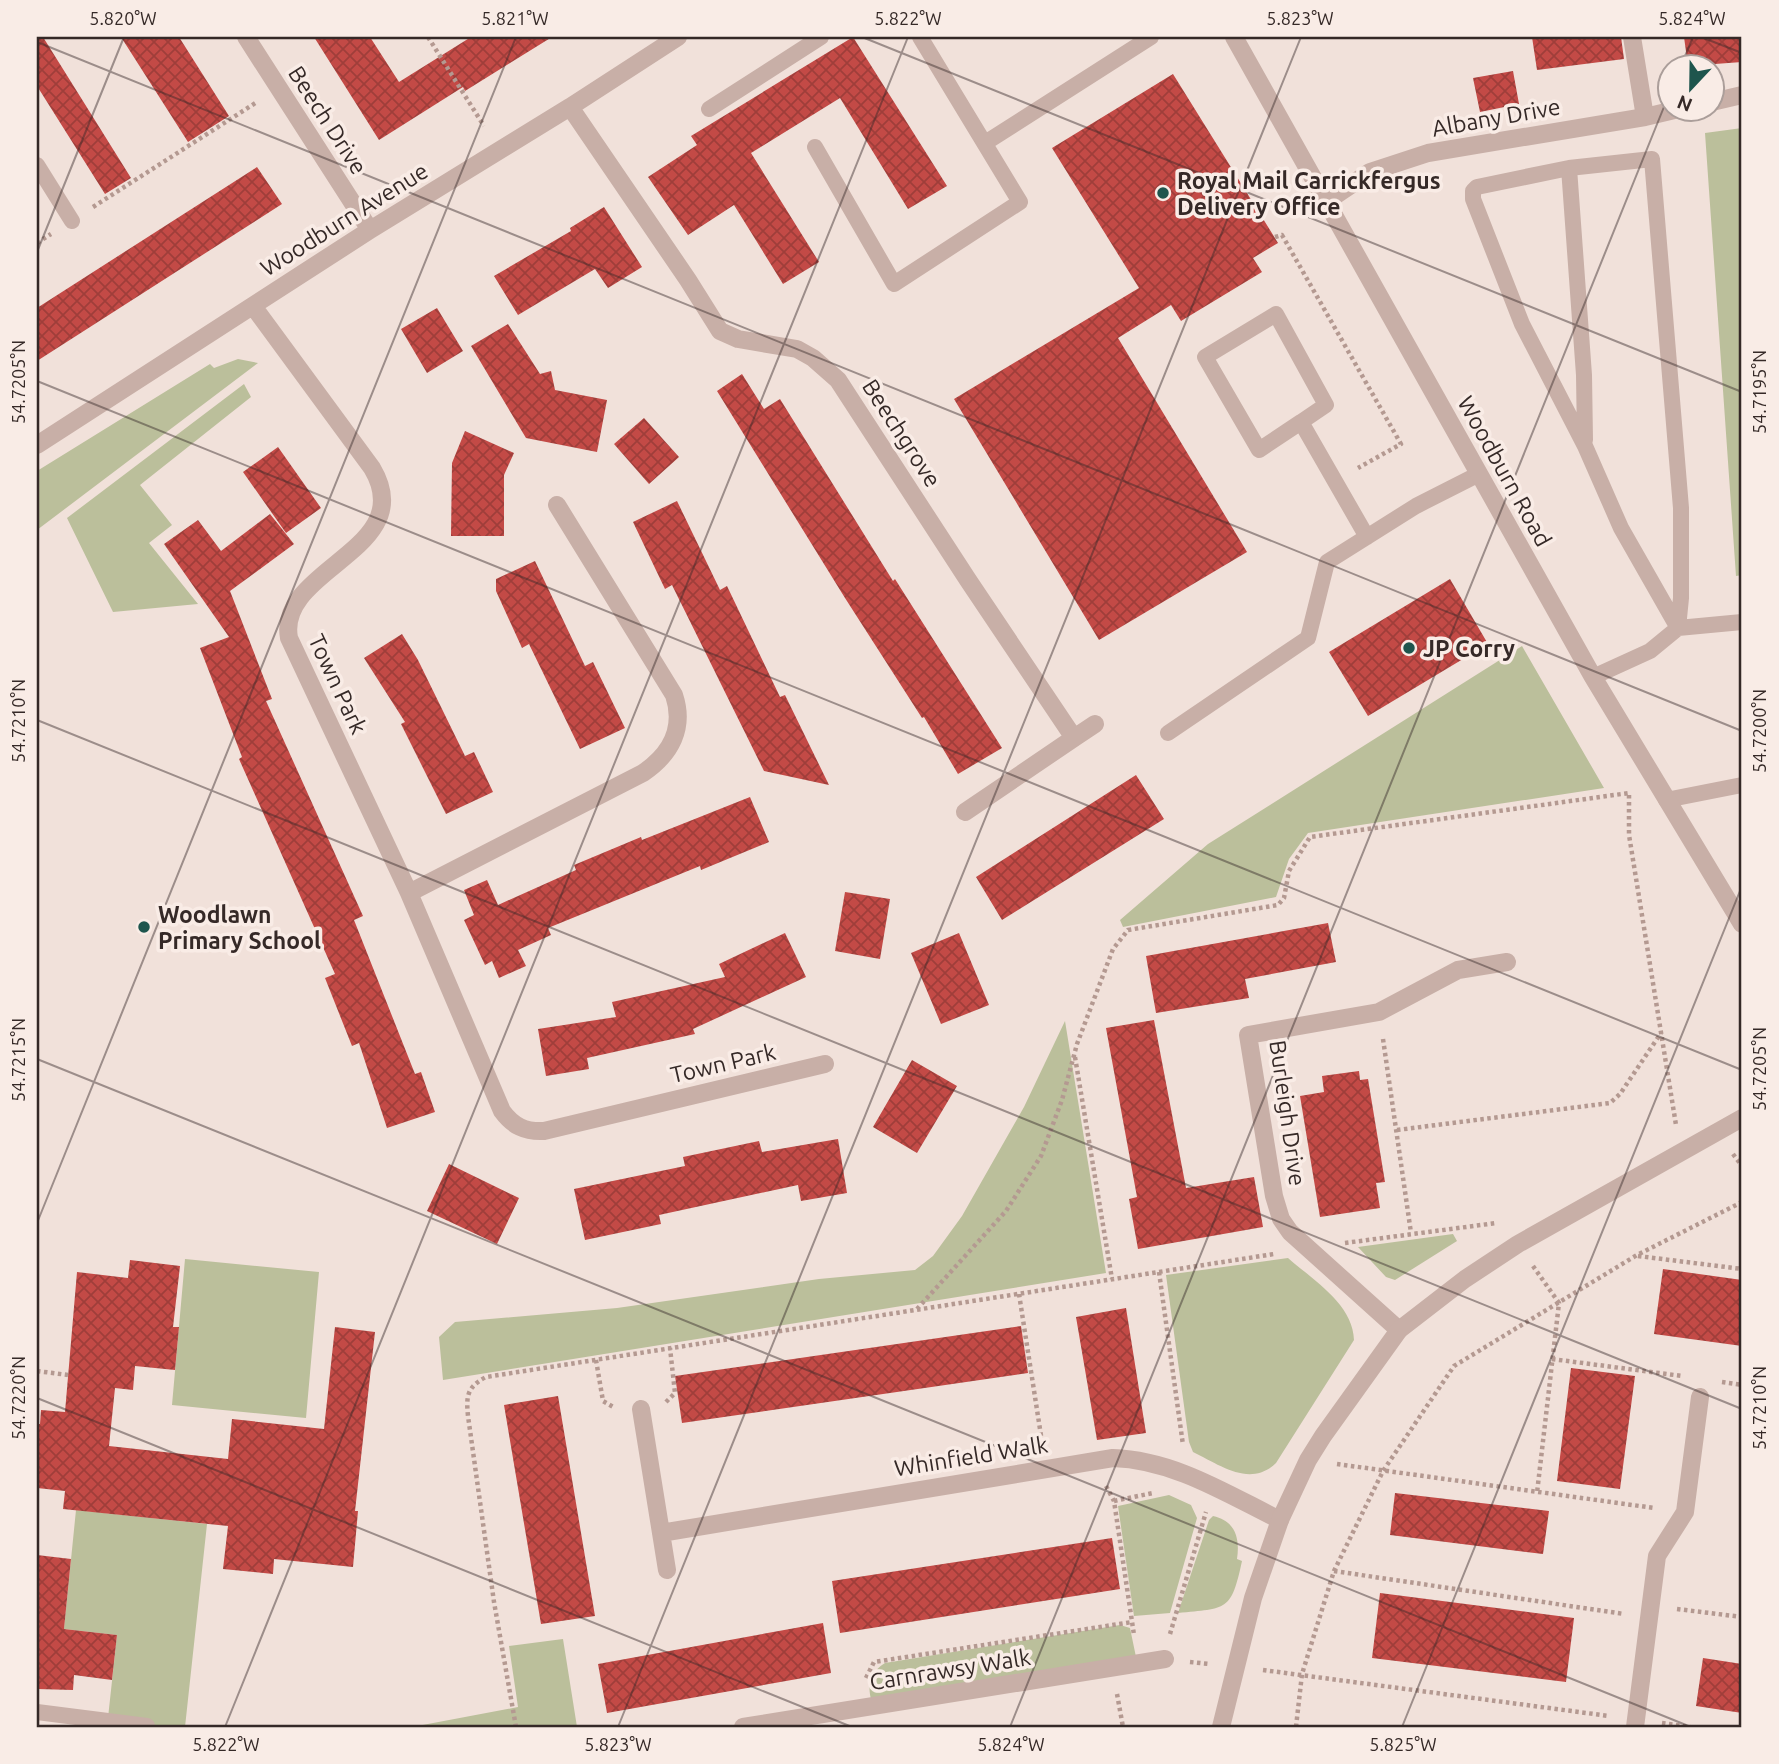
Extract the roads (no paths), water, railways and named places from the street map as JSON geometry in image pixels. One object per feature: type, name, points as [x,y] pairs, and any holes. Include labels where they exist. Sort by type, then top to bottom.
[{"type":"street","name":"Beech Drive","points":[[246,37],[370,230]]},
{"type":"street","name":"Woodburn Avenue","points":[[37,444],[370,230],[678,37]]},
{"type":"street","name":"Woodburn Road","points":[[1234,37],[1593,677],[1742,924]]},
{"type":"street","points":[[1632,37],[1645,117]]},
{"type":"street","name":"Beechgrove","points":[[570,107],[720,331],[738,339],[797,349],[813,358],[838,380],[1074,738]]},
{"type":"street","name":"Albany Drive","points":[[1327,201],[1370,172],[1428,153],[1656,114]]},
{"type":"street","name":"Town Park","points":[[253,306],[380,482],[381,505],[371,532],[298,599],[289,615],[288,631],[292,646],[409,893],[502,1111],[509,1121],[520,1128],[544,1131],[825,1063]]},
{"type":"street","points":[[409,893],[643,773],[664,755],[677,734],[679,712],[674,695],[557,505]]},
{"type":"street","points":[[965,812],[1095,724]]},
{"type":"street","name":"Burleigh Drive","points":[[1399,1330],[1285,1226],[1276,1205],[1248,1035],[1379,1012],[1458,970],[1507,962]]},
{"type":"street","points":[[1221,1727],[1253,1598],[1280,1520],[1308,1460],[1399,1330],[1465,1279],[1518,1244],[1742,1118]]},
{"type":"street","points":[[1635,1723],[1657,1556],[1685,1512],[1700,1397]]},
{"type":"street","points":[[641,1409],[667,1570]]},
{"type":"street","name":"Whinfield Walk","points":[[661,1533],[1113,1458],[1146,1461],[1187,1476],[1280,1520]]},
{"type":"street","name":"Carnrawsy Walk","points":[[743,1727],[1165,1659]]},
{"type":"lane","points":[[709,109],[821,37]]},
{"type":"lane","points":[[815,147],[894,284],[1020,202],[920,37]]},
{"type":"lane","points":[[985,143],[1151,37]]},
{"type":"lane","points":[[1652,159],[1681,508],[1681,598],[1678,628],[1621,528],[1586,446],[1522,324],[1473,200],[1473,191],[1477,187],[1569,168],[1652,159]]},
{"type":"lane","points":[[37,165],[72,221]]},
{"type":"lane","points":[[1569,168],[1584,374],[1586,446]]},
{"type":"lane","points":[[1276,314],[1326,405],[1301,422],[1259,450],[1205,357],[1276,314]]},
{"type":"lane","points":[[1301,422],[1367,537]]},
{"type":"lane","points":[[1168,733],[1308,638],[1327,562],[1416,506],[1479,474]]},
{"type":"lane","points":[[1593,677],[1650,651],[1678,628],[1742,622]]},
{"type":"lane","points":[[1666,800],[1742,785]]},
{"type":"lane","points":[[37,1712],[147,1726]]},
{"type":"place","name":"Royal Mail Carrickfergus Delivery Office","points":[[1163,193]]},
{"type":"place","name":"JP Corry","points":[[1409,648]]},
{"type":"place","name":"Woodlawn Primary School","points":[[144,927]]}]
